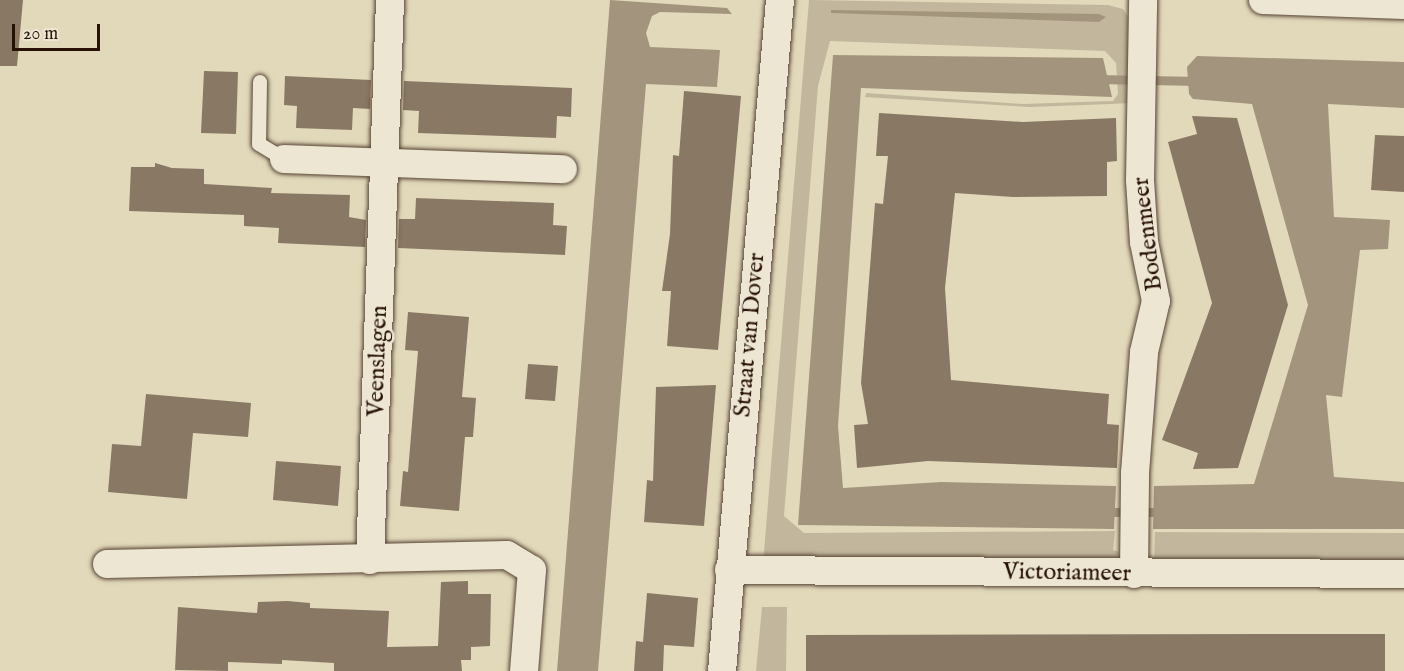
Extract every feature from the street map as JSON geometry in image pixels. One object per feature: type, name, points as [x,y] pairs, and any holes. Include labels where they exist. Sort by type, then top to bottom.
[{"type":"street","name":"Veenslagen","points":[[370,560],[390,0]]},
{"type":"street","name":"Straat van Dover","points":[[722,671],[780,0]]},
{"type":"street","name":"Bodenmeer","points":[[1134,562],[1135,483],[1144,352],[1156,301],[1144,242],[1139,97],[1143,0]]},
{"type":"street","points":[[1263,0],[1404,5]]},
{"type":"street","points":[[284,159],[563,169]]},
{"type":"street","points":[[107,564],[370,560],[507,555],[526,564],[532,570],[524,671]]},
{"type":"street","name":"Victoriameer","points":[[729,570],[1134,562],[1404,574]]},
{"type":"lane","points":[[260,82],[259,144],[284,159]]},
{"type":"shaded area","points":[[610,0],[727,8],[732,14],[660,12],[652,16],[646,33],[650,47],[720,50],[717,87],[646,84],[598,671],[557,671]]},
{"type":"shaded area","points":[[809,0],[1108,5],[1123,9],[1132,23],[1130,103],[1030,107],[865,97],[866,93],[1023,104],[1113,101],[1118,94],[1116,63],[1105,51],[830,41],[818,86],[784,516],[804,533],[1115,531],[1113,550],[1119,552],[1114,561],[763,564]]},
{"type":"shaded area","points":[[831,10],[1099,14],[1106,17],[1099,22],[831,13]]},
{"type":"shaded area","points":[[833,55],[1103,58],[1112,97],[861,88],[838,426],[843,488],[941,482],[1116,486],[1114,529],[798,525]]},
{"type":"shaded area","points":[[1197,56],[1404,62],[1404,108],[1328,104],[1334,217],[1390,220],[1388,249],[1360,250],[1342,397],[1326,395],[1334,477],[1404,482],[1404,529],[1153,529],[1154,486],[1254,484],[1308,305],[1252,104],[1193,99],[1189,94],[1187,67]]},
{"type":"shaded area","points":[[1155,532],[1404,533],[1404,564],[1154,564]]},
{"type":"shaded area","points":[[762,607],[787,607],[786,671],[756,671]]},
{"type":"building","points":[[0,0],[23,0],[17,66],[0,66]]},
{"type":"building","points":[[204,71],[238,72],[236,134],[201,133]]},
{"type":"building","points":[[285,76],[371,80],[370,109],[353,108],[352,130],[296,128],[297,106],[284,105]]},
{"type":"building","points":[[404,81],[572,88],[571,117],[557,116],[556,138],[418,133],[419,111],[403,110]]},
{"type":"building","points":[[684,91],[741,96],[718,350],[667,346],[671,291],[662,291],[670,234],[673,155],[679,156]]},
{"type":"building","points":[[879,113],[1023,122],[1116,118],[1117,161],[1107,162],[1107,196],[1013,197],[955,193],[945,288],[951,380],[1109,394],[1107,424],[1119,425],[1117,468],[928,461],[857,468],[854,425],[868,424],[861,383],[875,203],[883,204],[888,156],[876,156]]},
{"type":"building","points":[[1192,116],[1237,118],[1288,305],[1238,468],[1193,469],[1198,453],[1162,440],[1212,303],[1168,142],[1197,134]]},
{"type":"building","points":[[1375,135],[1404,136],[1404,192],[1371,190]]},
{"type":"building","points":[[155,163],[172,168],[204,169],[204,184],[272,188],[271,193],[350,195],[349,217],[366,220],[365,247],[278,243],[279,228],[244,226],[244,215],[129,211],[131,167],[155,167]]},
{"type":"building","points":[[416,198],[554,203],[553,225],[567,226],[565,255],[398,248],[399,219],[415,219]]},
{"type":"building","points":[[408,312],[469,317],[462,397],[476,398],[473,437],[465,437],[459,511],[400,506],[403,471],[408,472],[418,351],[405,350]]},
{"type":"building","points":[[528,364],[558,366],[555,401],[525,399]]},
{"type":"building","points":[[716,385],[704,526],[644,522],[647,480],[653,481],[656,387]]},
{"type":"building","points":[[146,394],[251,403],[248,437],[193,433],[187,499],[108,492],[112,444],[141,446]]},
{"type":"building","points":[[276,461],[341,466],[338,506],[273,500]]},
{"type":"building","points":[[468,581],[468,594],[491,594],[490,646],[471,647],[471,660],[461,660],[462,671],[334,671],[334,663],[282,660],[282,664],[228,662],[228,671],[175,670],[178,607],[257,613],[258,602],[287,601],[310,603],[310,608],[389,611],[387,647],[438,646],[441,582]]},
{"type":"building","points":[[647,593],[698,598],[694,647],[664,645],[663,671],[634,671],[636,641],[643,642]]},
{"type":"building","points":[[1385,634],[1385,671],[806,671],[806,635]]},
{"type":"waterway","points":[[1097,79],[1198,81]]},
{"type":"waterway","points":[[1104,512],[1165,512]]}]
